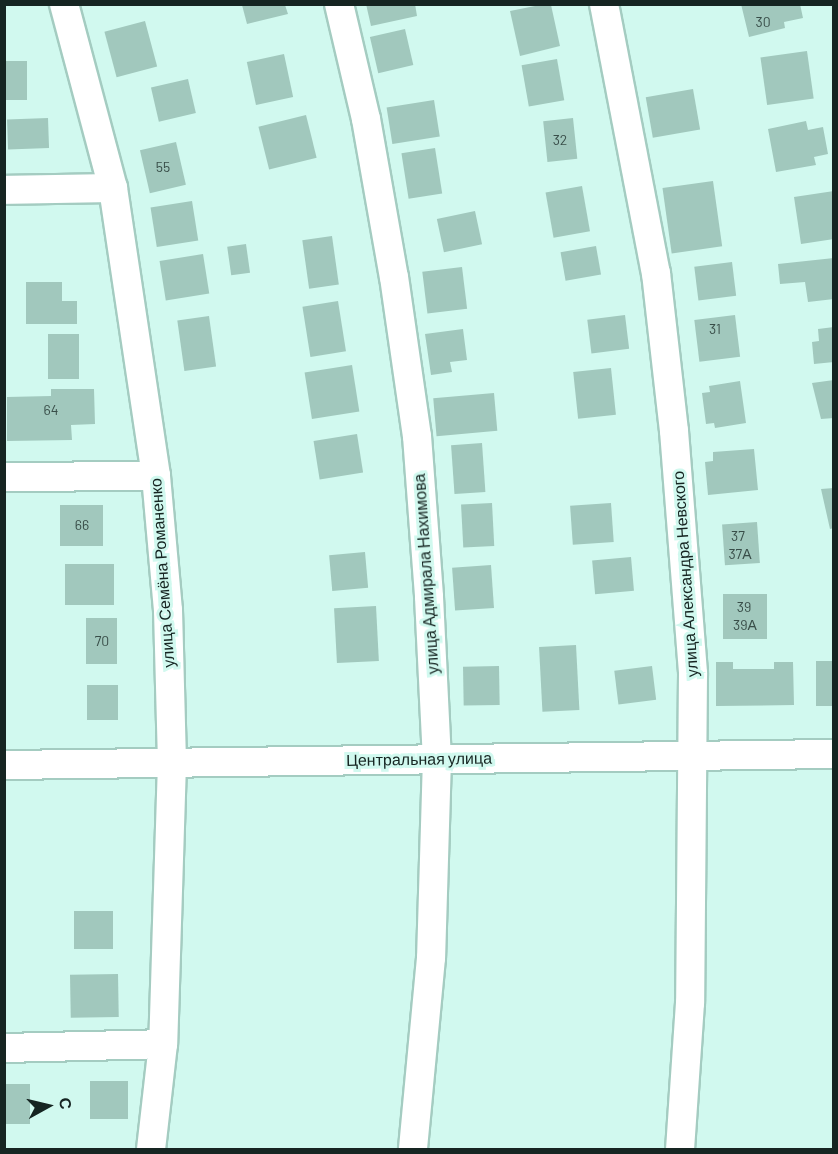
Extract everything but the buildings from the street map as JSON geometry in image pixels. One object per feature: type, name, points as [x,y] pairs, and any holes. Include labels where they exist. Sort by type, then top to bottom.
[{"type":"street","name":"улица Семёна Романенко","points":[[64,4],[113,188],[156,476],[168,610],[172,763],[163,1044],[151,1149]]},
{"type":"street","name":"улица Адмирала Нахимова","points":[[339,4],[372,153],[417,436],[437,758],[430,958],[413,1149]]},
{"type":"street","name":"улица Александра Невского","points":[[604,4],[657,284],[681,512],[693,674],[690,1003],[680,1149]]},
{"type":"street","points":[[4,190],[113,188]]},
{"type":"street","points":[[4,477],[156,476]]},
{"type":"street","name":"Центральная улица","points":[[4,765],[834,754]]},
{"type":"street","points":[[4,1048],[163,1044]]}]
